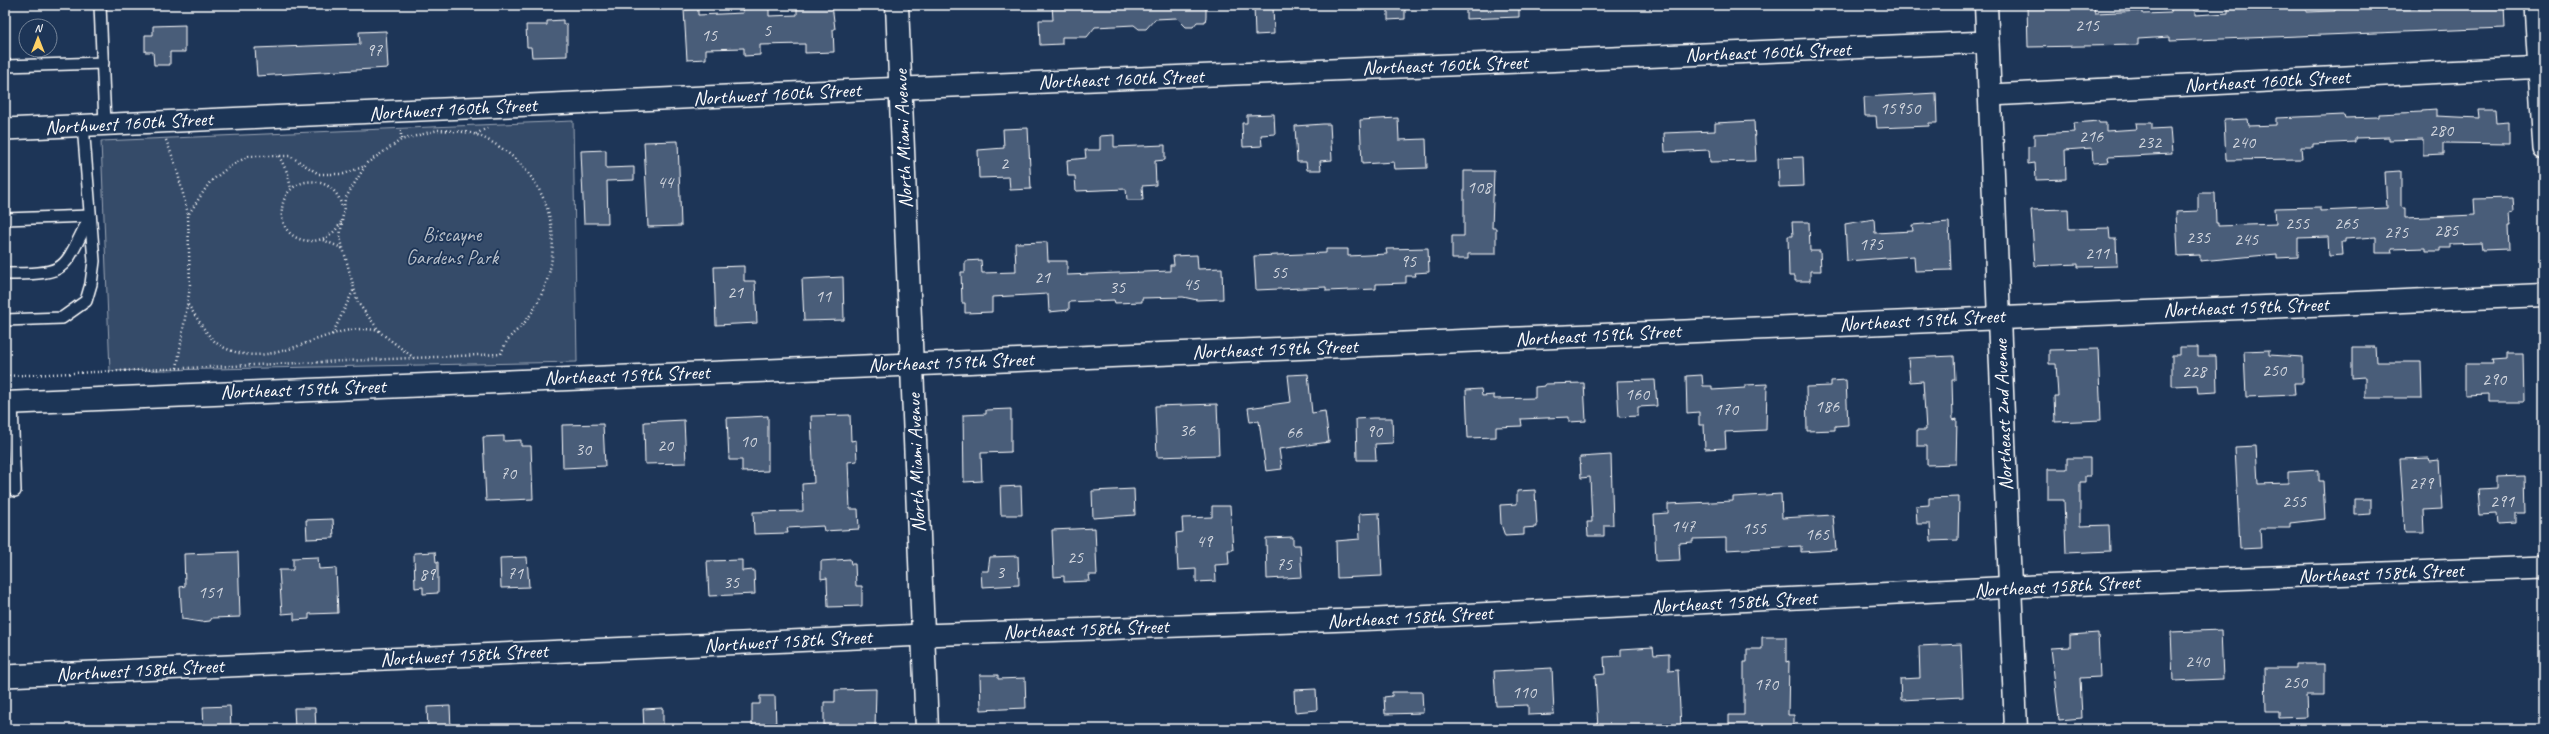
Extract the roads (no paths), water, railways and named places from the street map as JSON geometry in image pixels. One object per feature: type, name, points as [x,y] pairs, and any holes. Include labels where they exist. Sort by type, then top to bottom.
[{"type":"street","name":"North Miami Avenue","points":[[897,5],[927,729]]},
{"type":"street","name":"Northeast 2nd Avenue","points":[[1986,5],[2016,729]]},
{"type":"street","points":[[2535,5],[2541,68],[2544,149]]},
{"type":"street","name":"Northeast 160th Street","points":[[901,88],[1988,42]]},
{"type":"street","name":"Northeast 160th Street","points":[[1990,95],[2541,68]]},
{"type":"street","name":"Northwest 160th Street","points":[[5,129],[901,88]]},
{"type":"street","name":"Northeast 159th Street","points":[[9,403],[912,363],[1366,346],[1999,316],[2544,295]]},
{"type":"street","name":"Northeast 158th Street","points":[[923,635],[1377,619],[2010,588],[2544,567]]},
{"type":"street","name":"Northwest 158th Street","points":[[5,676],[923,635]]},
{"type":"lane","points":[[100,5],[105,124]]},
{"type":"lane","points":[[5,66],[103,63]]},
{"type":"lane","points":[[5,320],[62,318],[86,301],[91,284],[94,261],[83,125]]},
{"type":"lane","points":[[5,219],[90,216]]},
{"type":"lane","points":[[5,274],[37,274],[59,269],[69,260],[90,216]]},
{"type":"lane","points":[[9,403],[16,491]]},
{"type":"park label","name":"Biscayne Gardens Park","points":[[452,246]]}]
